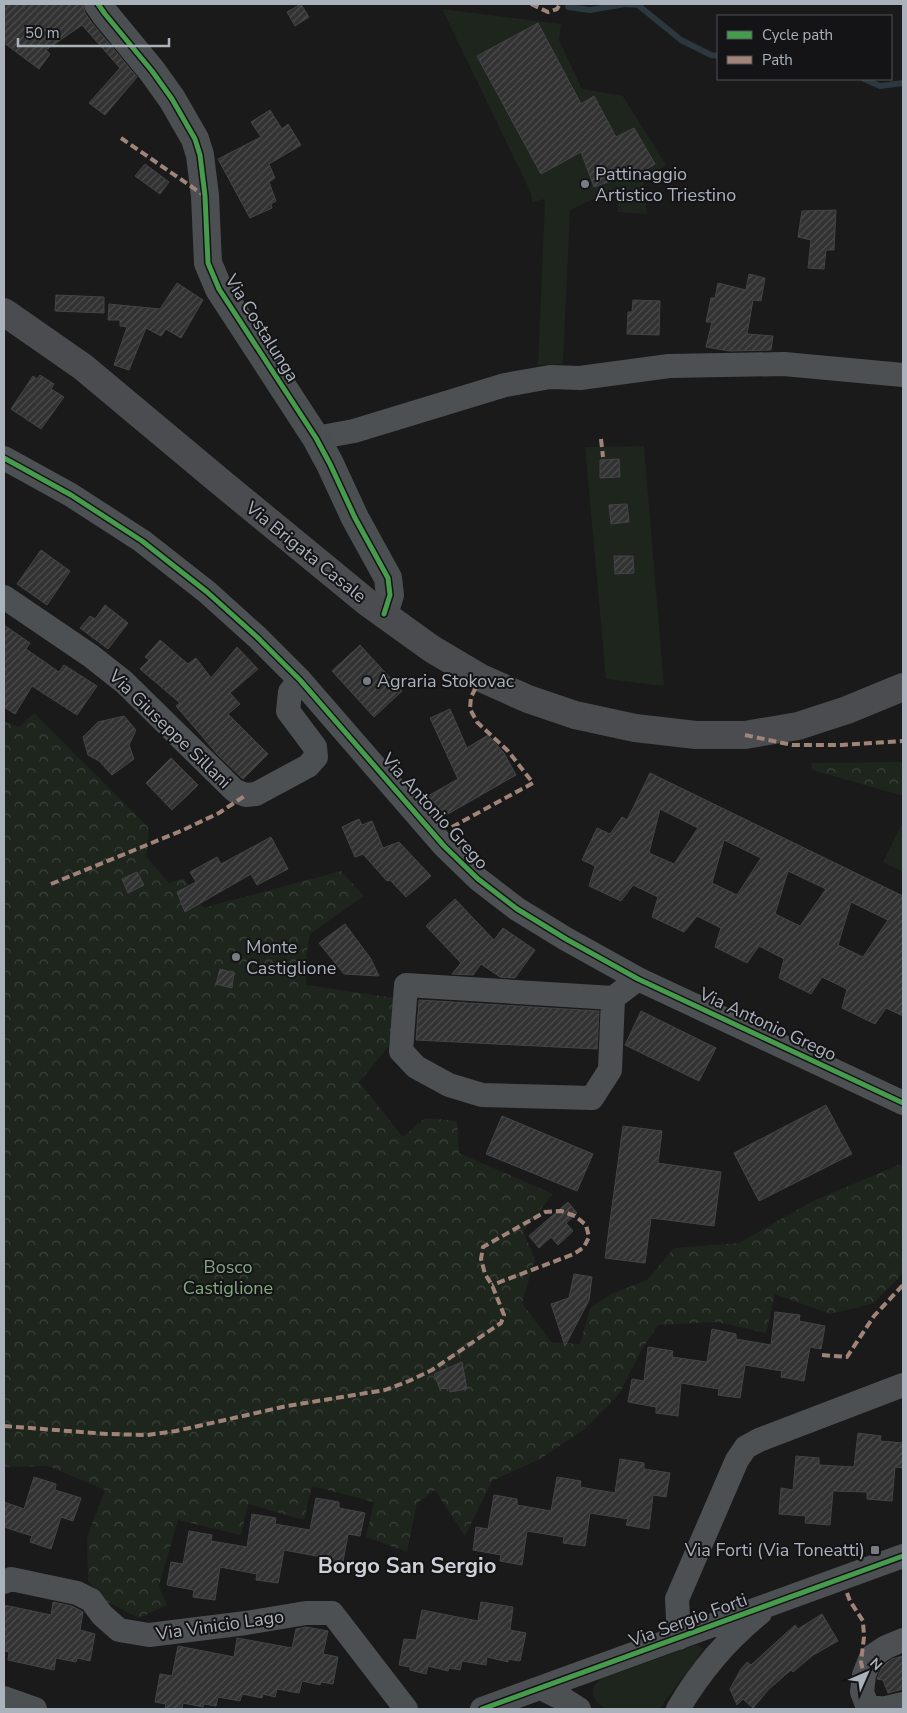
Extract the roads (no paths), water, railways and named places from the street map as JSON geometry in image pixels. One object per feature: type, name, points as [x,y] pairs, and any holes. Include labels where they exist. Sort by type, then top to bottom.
[{"type":"main road","name":"Via Brigata Casale","points":[[4,312],[83,367],[217,479],[384,614],[432,650],[482,678],[528,699],[575,715],[635,728],[696,735],[745,735],[798,726],[848,710],[903,687]]},
{"type":"street","name":"Via Costalunga","points":[[98,4],[152,71],[172,99],[195,139],[200,156],[206,196],[208,262],[219,289],[316,438],[355,518],[388,578],[390,594],[384,614]]},
{"type":"street","points":[[316,438],[354,431],[506,385],[550,377],[580,378],[669,366],[784,364],[903,375]]},
{"type":"street","name":"Via Antonio Grego","points":[[4,458],[71,495],[142,541],[206,592],[257,637],[300,680],[444,846],[478,879],[517,909],[638,979],[903,1103]]},
{"type":"street","name":"Via Giuseppe Sillani","points":[[4,597],[91,656],[124,682],[234,791],[246,795],[256,794],[270,788],[308,766],[316,757],[315,747],[288,711],[290,692],[300,680]]},
{"type":"street","points":[[613,998],[610,1070],[592,1098],[482,1095],[448,1085],[416,1067],[401,1051],[406,985],[613,998],[638,979]]},
{"type":"street","name":"Via Sergio Forti","points":[[679,1638],[677,1599],[737,1460],[746,1447],[759,1440],[903,1385]]},
{"type":"street","name":"Via Sergio Forti","points":[[482,1709],[903,1556]]},
{"type":"street","name":"Via Vinicio Lago","points":[[4,1582],[11,1579],[77,1593],[91,1600],[102,1615],[119,1630],[149,1635],[246,1623],[306,1613],[332,1613],[406,1709]]},
{"type":"street","points":[[678,1709],[710,1660],[743,1627],[771,1603]]},
{"type":"street","points":[[903,1640],[886,1647],[871,1657],[864,1676],[862,1692],[864,1707],[882,1709],[903,1704]]},
{"type":"street","points":[[541,1688],[579,1709]]},
{"type":"street","points":[[4,1698],[34,1709]]},
{"type":"waterway","points":[[568,7],[590,10],[625,4],[638,5],[681,40],[711,55],[717,56]]},
{"type":"waterway","points":[[866,80],[880,86],[903,83]]},
{"type":"place","name":"Pattinaggio Artistico Triestino","points":[[585,184]]},
{"type":"place","name":"Agraria Stokovac","points":[[367,681]]},
{"type":"place","name":"Monte Castiglione","points":[[236,957]]},
{"type":"place","name":"Via Forti (Via Toneatti)","points":[[875,1550]]},
{"type":"district","name":"Borgo San Sergio","points":[[407,1566]]},
{"type":"park label","name":"Bosco Castiglione","points":[[228,1277]]}]
